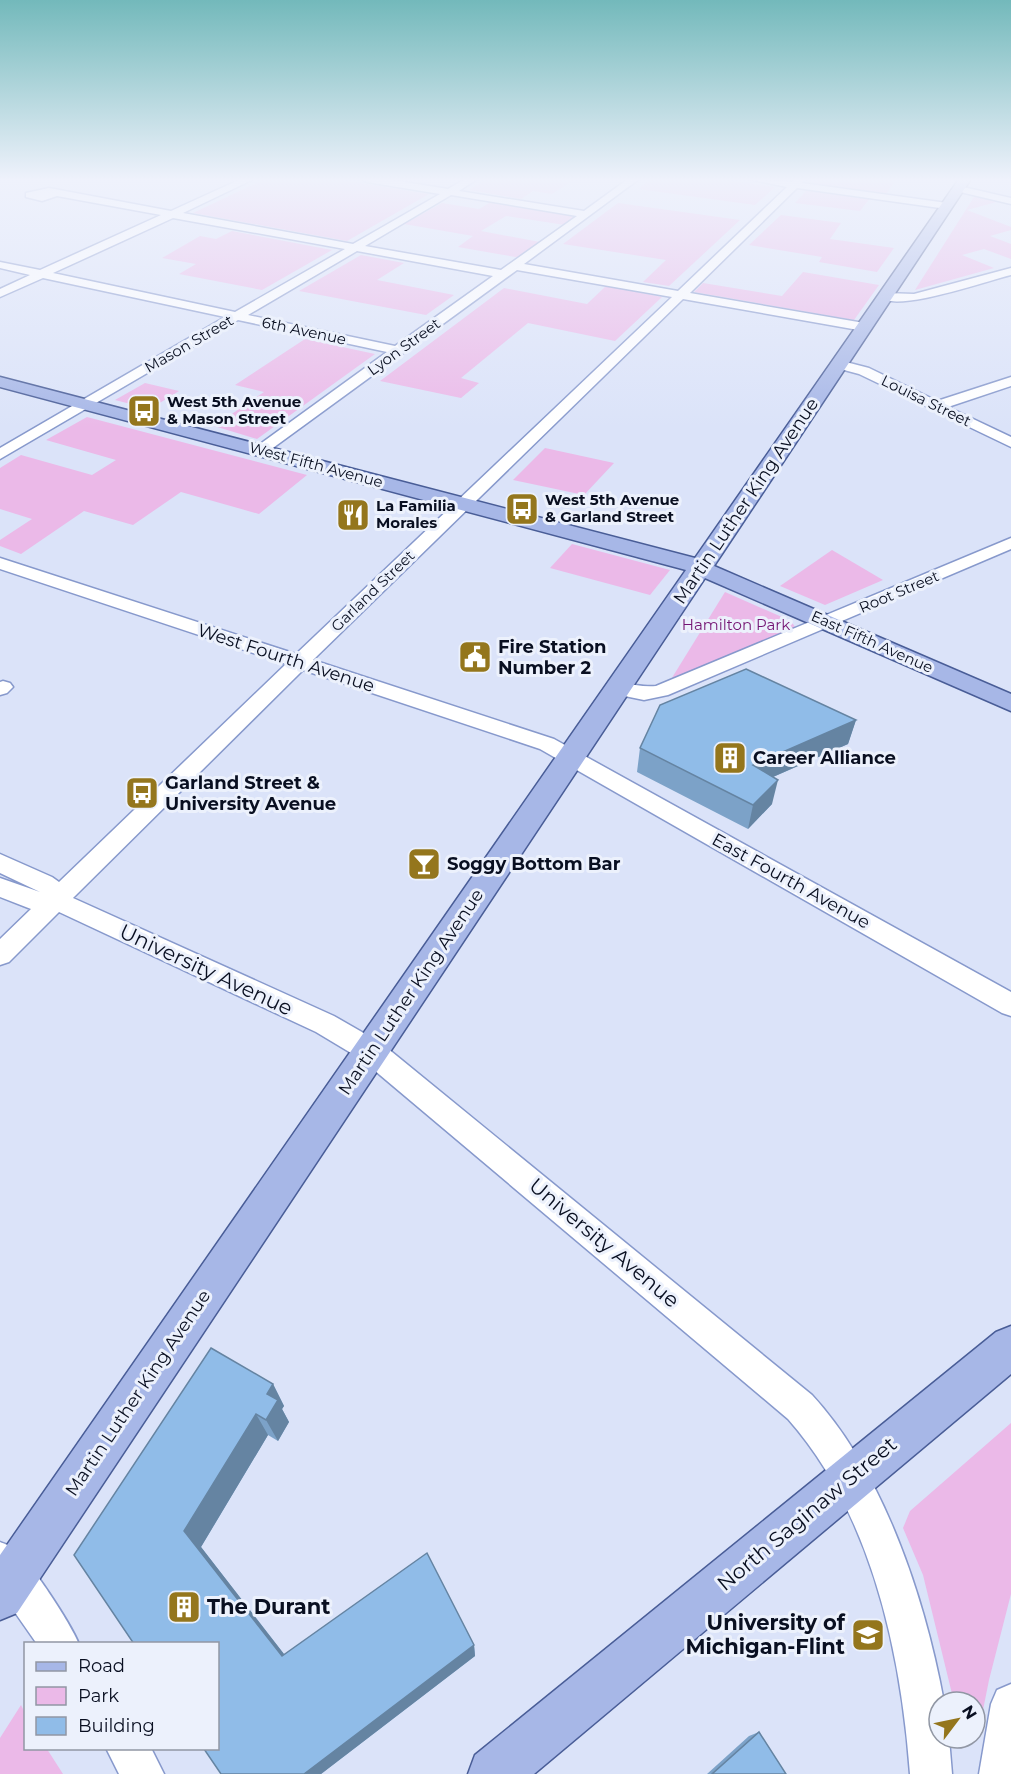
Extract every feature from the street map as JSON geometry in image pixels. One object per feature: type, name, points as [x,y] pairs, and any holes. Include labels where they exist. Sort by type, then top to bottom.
[{"type":"main road","name":"Martin Luther King Avenue","points":[[4,1578],[371,1051],[909,262]]},
{"type":"main road","name":"West Fifth Avenue","points":[[0,382],[700,567]]},
{"type":"main road","name":"East Fifth Avenue","points":[[700,567],[1011,703]]},
{"type":"main road","name":"North Saginaw Street","points":[[494,1774],[1011,1347]]},
{"type":"street","points":[[4,292],[68,262]]},
{"type":"street","name":"Mason Street","points":[[0,454],[329,262]]},
{"type":"street","points":[[436,262],[503,274]]},
{"type":"street","name":"Lyon Street","points":[[261,450],[521,262]]},
{"type":"street","name":"Garland Street","points":[[0,955],[463,503],[715,262]]},
{"type":"street","points":[[0,266],[10,276],[4,292]]},
{"type":"street","name":"6th Avenue","points":[[0,266],[398,351]]},
{"type":"street","points":[[515,266],[864,327]]},
{"type":"street","points":[[885,297],[914,298],[1011,271]]},
{"type":"street","name":"Louisa Street","points":[[838,364],[864,371],[1011,443]]},
{"type":"street","points":[[936,406],[1011,381]]},
{"type":"street","name":"Root Street","points":[[617,689],[638,694],[662,691],[1011,543]]},
{"type":"street","name":"West Fourth Avenue","points":[[0,563],[536,740],[571,757]]},
{"type":"street","name":"East Fourth Avenue","points":[[571,757],[1011,1005]]},
{"type":"street","name":"University Avenue","points":[[0,863],[48,885],[54,891],[55,900]]},
{"type":"street","name":"University Avenue","points":[[0,887],[36,902],[55,900],[325,1024],[371,1051],[791,1398],[820,1429],[850,1478],[890,1565],[902,1600],[924,1694],[931,1774]]},
{"type":"street","points":[[4,1578],[58,1642]]},
{"type":"street","points":[[1000,1774],[1011,1704]]},
{"type":"street","points":[[128,1750],[143,1774]]},
{"type":"green space","points":[[183,262],[311,262],[262,290],[179,274],[196,264]]},
{"type":"green space","points":[[349,262],[397,262],[404,263],[377,280],[454,295],[426,315],[299,291]]},
{"type":"green space","points":[[664,262],[695,262],[669,286],[643,282]]},
{"type":"green space","points":[[819,262],[884,262],[877,272]]},
{"type":"green space","points":[[933,262],[979,262],[994,268],[915,290]]},
{"type":"green space","points":[[803,272],[879,285],[854,320],[694,292],[703,283],[782,296]]},
{"type":"green space","points":[[606,286],[662,297],[615,341],[528,323],[461,378],[479,383],[461,398],[380,381],[504,288],[587,304]]},
{"type":"green space","points":[[305,339],[375,354],[257,439],[214,426],[264,392],[235,385]]},
{"type":"green space","points":[[145,383],[179,391],[150,409],[115,400]]},
{"type":"green space","points":[[87,417],[307,475],[259,514],[181,492],[133,525],[84,511],[21,554],[0,546],[0,540],[32,519],[0,509],[0,468],[21,455],[92,475],[116,460],[46,440]]},
{"type":"green space","points":[[545,448],[614,463],[584,495],[513,480]]},
{"type":"green space","points":[[572,544],[670,570],[650,595],[550,568]]},
{"type":"green space","points":[[832,550],[883,580],[825,605],[780,586]]},
{"type":"green space","name":"Hamilton Park","points":[[725,592],[791,621],[795,627],[670,681]]},
{"type":"green space","points":[[1011,1423],[1011,1594],[987,1690],[951,1690],[923,1575],[903,1528],[910,1511]]},
{"type":"green space","points":[[21,1705],[24,1711],[24,1750],[48,1750],[63,1774],[0,1774],[0,1738]]},
{"type":"building","name":"Career Alliance","points":[[746,669],[856,720],[753,765],[778,780],[753,805],[640,748],[660,705]]},
{"type":"building","name":"The Durant","points":[[211,1348],[273,1384],[267,1394],[278,1400],[266,1420],[256,1414],[184,1531],[282,1656],[427,1553],[474,1645],[304,1774],[221,1774],[205,1750],[219,1750],[219,1642],[133,1642],[74,1555]]},
{"type":"building","points":[[759,1732],[786,1774],[712,1774]]},
{"type":"place","name":"West 5th Avenue & Mason Street","points":[[144,411]]},
{"type":"place","name":"West 5th Avenue & Garland Street","points":[[522,509]]},
{"type":"place","name":"La Familia Morales","points":[[353,515]]},
{"type":"place","name":"Fire Station Number 2","points":[[475,657]]},
{"type":"place","name":"Career Alliance","points":[[730,758]]},
{"type":"place","name":"Garland Street & University Avenue","points":[[142,793]]},
{"type":"place","name":"Soggy Bottom Bar","points":[[424,864]]},
{"type":"place","name":"The Durant","points":[[184,1607]]},
{"type":"place","name":"University of Michigan-Flint","points":[[868,1635]]}]
